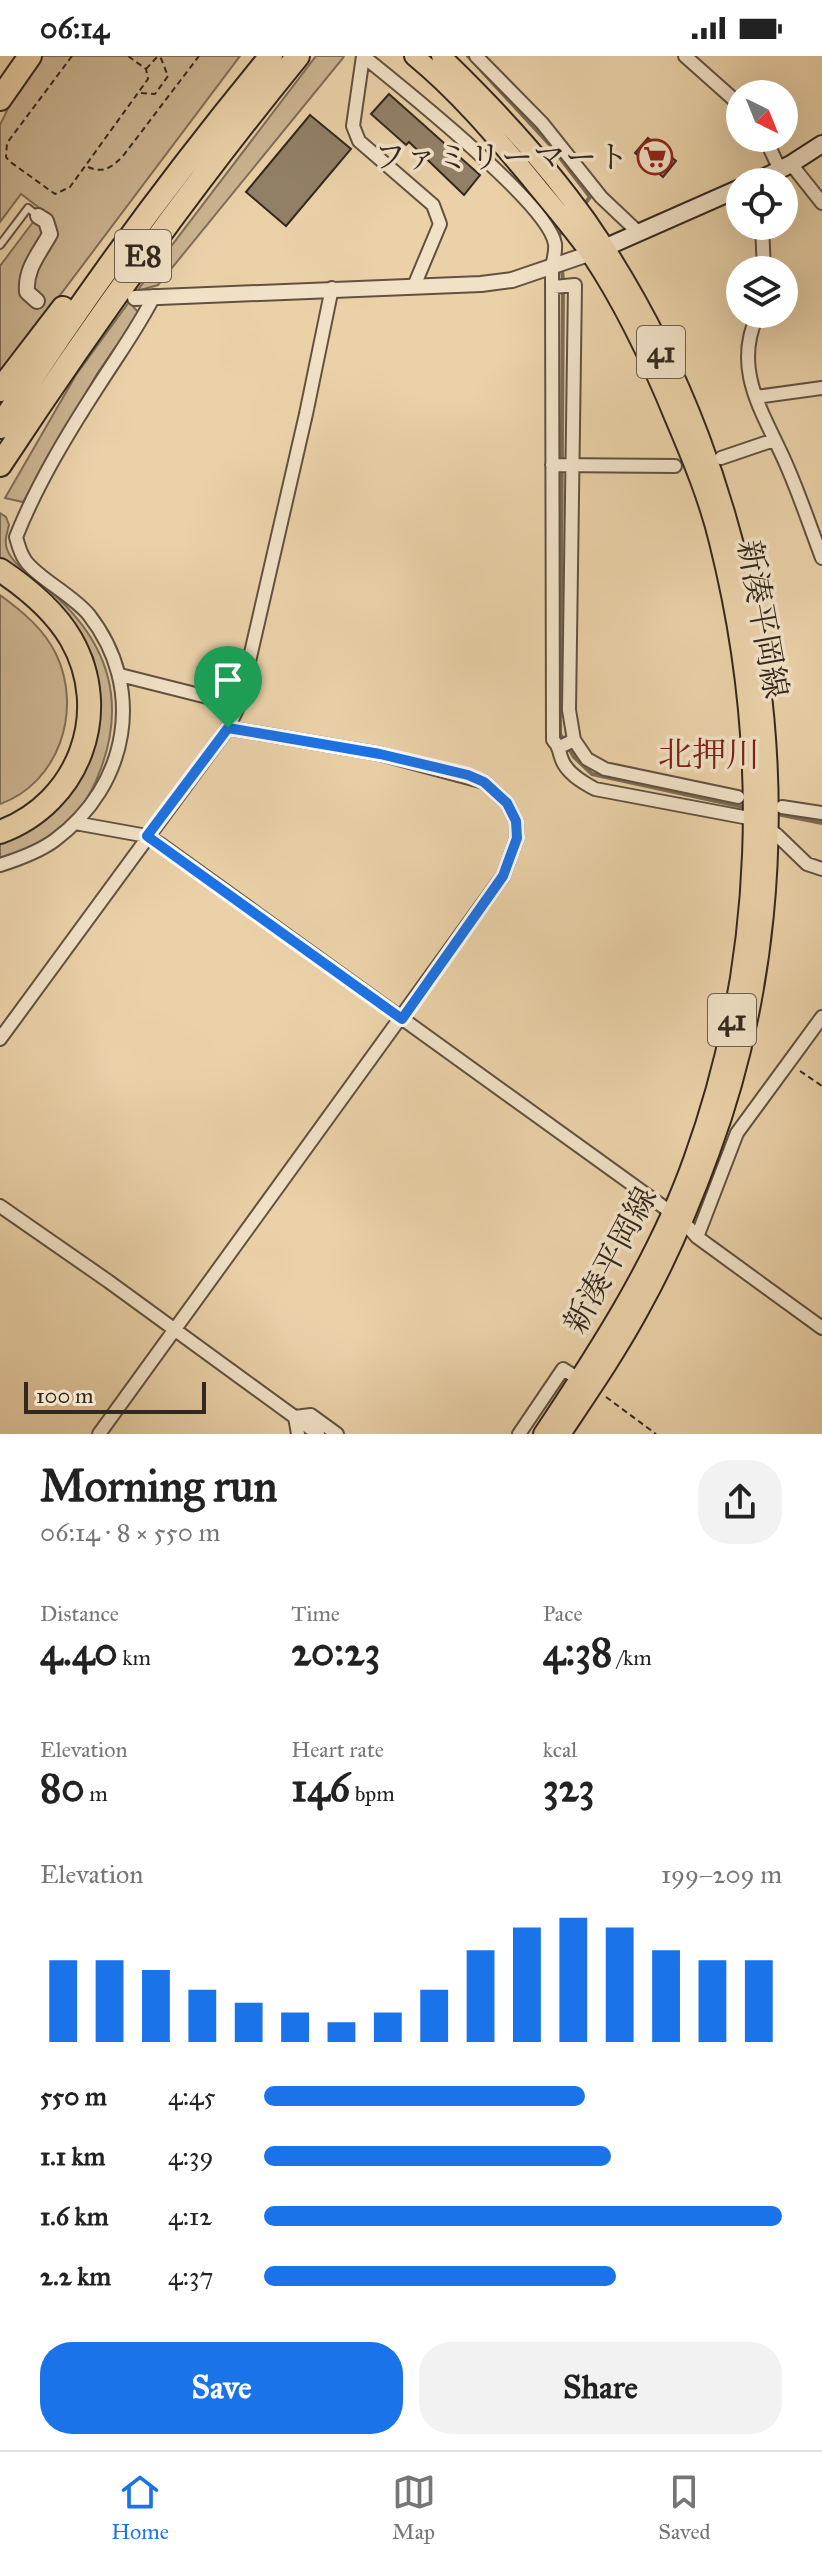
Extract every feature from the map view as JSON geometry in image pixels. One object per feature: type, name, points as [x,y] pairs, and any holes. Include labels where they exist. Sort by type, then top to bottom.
[{"type":"highway","points":[[0,73],[14,56]]},
{"type":"highway","points":[[0,99],[30,56]]},
{"type":"highway","name":"E8","points":[[0,427],[115,259],[271,56]]},
{"type":"highway","name":"E8","points":[[0,465],[161,230],[298,56]]},
{"type":"highway","points":[[0,390],[215,118],[242,91]]},
{"type":"highway","points":[[0,482],[49,391]]},
{"type":"highway","points":[[0,570],[49,610],[70,638],[85,672],[90,708],[87,734],[79,760],[61,790],[35,814],[0,832]]},
{"type":"highway","points":[[0,585],[29,607],[54,636],[70,668],[77,702],[73,738],[59,769],[37,796],[0,815]]},
{"type":"main road","name":"新湊平岡線","points":[[414,56],[486,125],[597,251],[639,306],[709,460],[730,531],[754,635],[765,733],[759,951],[733,1078],[716,1135],[678,1218],[629,1299],[561,1434]]},
{"type":"main road","name":"新湊平岡線","points":[[441,56],[531,151],[585,219],[597,251]]},
{"type":"main road","points":[[783,168],[822,144]]},
{"type":"main road","points":[[597,251],[726,194]]},
{"type":"main road","name":"新湊平岡線","points":[[543,1434],[586,1384]]},
{"type":"street","points":[[363,56],[503,177],[545,223],[555,243],[552,268],[555,286],[553,740],[560,747],[561,760],[576,778],[595,789],[761,823],[807,864],[822,869]]},
{"type":"street","points":[[363,56],[353,126],[359,141],[433,205],[440,224],[414,286]]},
{"type":"street","points":[[476,56],[542,123],[601,197],[639,233]]},
{"type":"street","points":[[685,56],[726,93]]},
{"type":"street","points":[[798,190],[822,203]]},
{"type":"street","points":[[37,301],[27,292],[26,280],[30,267],[50,234],[46,221],[38,216]]},
{"type":"street","points":[[135,298],[481,284],[512,280],[597,251]]},
{"type":"street","points":[[555,286],[575,285],[569,710],[574,740],[587,759],[605,769],[738,797]]},
{"type":"street","points":[[0,1039],[228,728],[239,705],[332,288]]},
{"type":"street","points":[[0,865],[53,842],[75,823],[109,778],[118,752],[124,697],[108,642],[87,612],[25,561],[16,537],[29,505],[98,386],[141,324],[154,296]]},
{"type":"street","points":[[751,328],[746,356],[750,383],[789,469],[822,558]]},
{"type":"street","points":[[756,397],[822,388]]},
{"type":"street","points":[[721,458],[774,440]]},
{"type":"street","points":[[552,465],[675,466]]},
{"type":"street","points":[[120,675],[239,705]]},
{"type":"street","points":[[99,1434],[503,876],[517,838],[516,821],[507,803],[484,782],[468,775],[380,754],[228,728]]},
{"type":"street","points":[[560,747],[574,740]]},
{"type":"street","points":[[782,807],[822,813]]},
{"type":"street","points":[[75,823],[147,836],[678,1218],[697,1237],[822,1328]]},
{"type":"street","points":[[697,1237],[737,1133],[822,1017]]},
{"type":"street","points":[[0,1206],[318,1434]]},
{"type":"street","points":[[519,1434],[563,1369],[586,1384]]},
{"type":"street","points":[[295,1417],[311,1415],[337,1434]]},
{"type":"street","points":[[295,1417],[298,1434]]},
{"type":"lane","points":[[0,245],[28,208],[38,216]]},
{"type":"path","points":[[72,56],[7,143],[6,157],[9,161],[55,194],[70,187],[148,79],[146,69],[128,56]]},
{"type":"path","points":[[140,93],[155,94],[168,76],[159,56],[146,69]]},
{"type":"path","points":[[86,166],[101,171],[111,168],[199,56]]},
{"type":"path","points":[[789,1062],[822,1086]]},
{"type":"path","points":[[586,1384],[656,1434]]},
{"type":"shaded area","points":[[39,56],[240,56],[0,375],[0,266],[42,210],[21,194],[0,222],[0,125],[22,79]]},
{"type":"shaded area","points":[[316,56],[344,56],[158,285],[137,291]]},
{"type":"shaded area","points":[[129,302],[139,313],[97,374],[23,502],[5,498],[76,375]]},
{"type":"shaded area","points":[[0,513],[9,525],[6,543],[10,555],[50,591],[87,631],[99,653],[112,699],[107,749],[91,792],[82,806],[60,830],[32,847],[0,859],[0,841],[22,832],[98,711],[98,681],[93,657],[79,633],[0,559]]},
{"type":"shaded area","points":[[0,595],[32,621],[51,645],[64,676],[67,698],[66,721],[51,762],[37,780],[20,794],[0,804]]},
{"type":"building","points":[[389,94],[480,175],[464,195],[409,142],[406,145],[371,114]]},
{"type":"building","points":[[310,115],[351,149],[286,226],[246,192]]},
{"type":"building","name":"ファミリーマート","points":[[648,138],[676,161],[663,177],[635,153]]},
{"type":"waterway","points":[[468,56],[551,146],[590,197],[583,206]]},
{"type":"waterway","points":[[565,228],[559,235],[563,281],[560,734],[574,757],[592,774],[748,808]]},
{"type":"waterway","points":[[772,813],[822,823]]},
{"type":"place","name":"ファミリーマート","points":[[655,157]]},
{"type":"district","name":"北押川","points":[[709,754]]},
{"type":"route","points":[[228,728],[380,754],[468,775],[484,782],[507,803],[516,821],[517,838],[503,876],[402,1019],[147,836],[228,728]]}]
